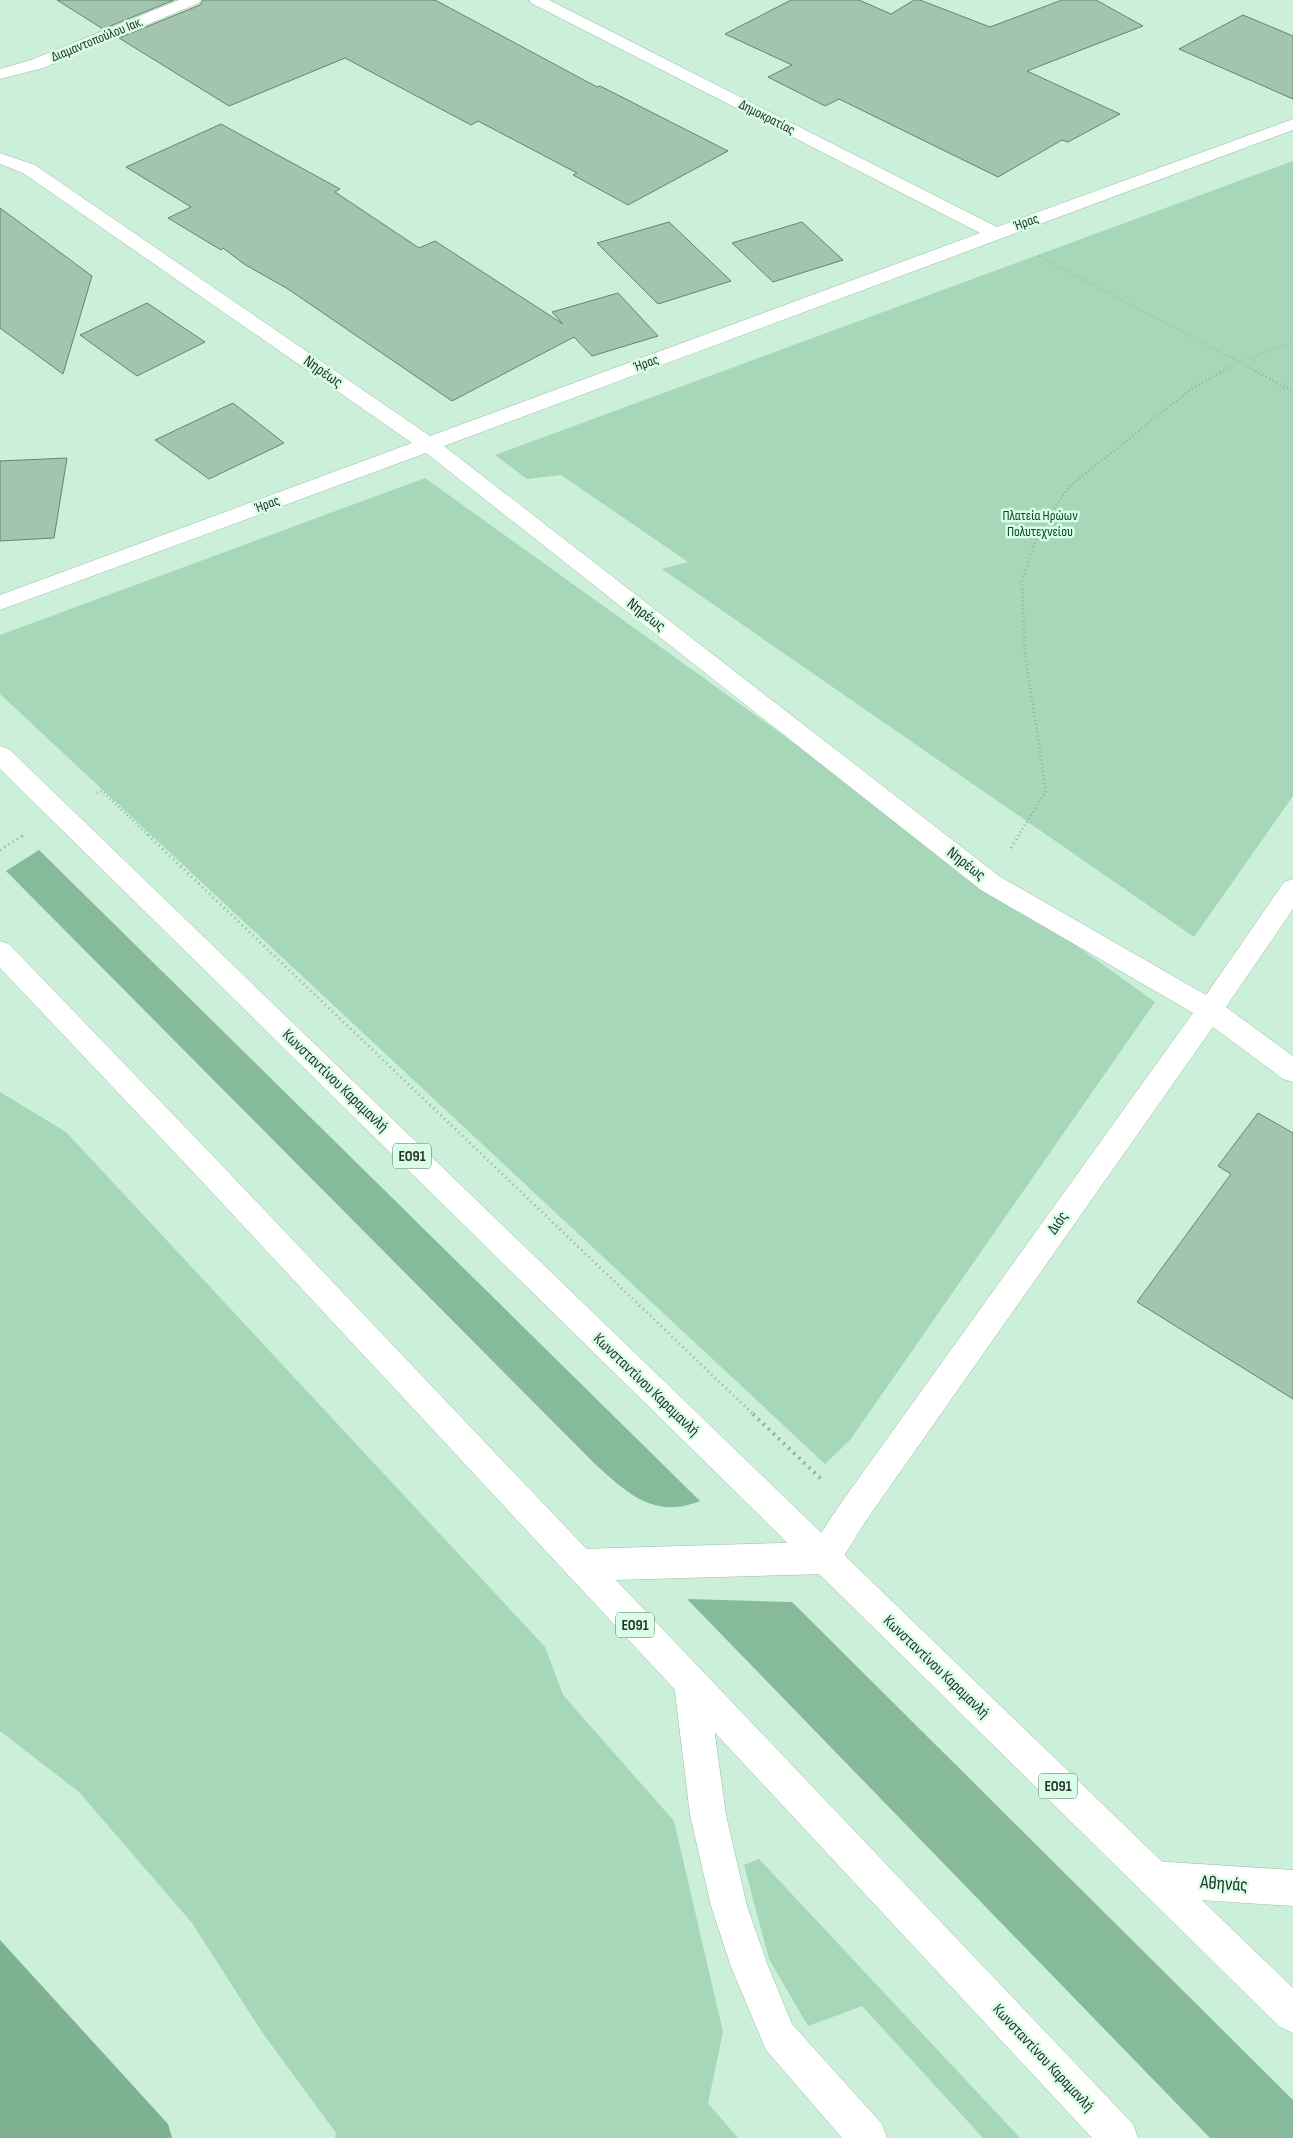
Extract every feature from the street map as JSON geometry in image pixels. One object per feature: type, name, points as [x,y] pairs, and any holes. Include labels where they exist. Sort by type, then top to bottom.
[{"type":"main road","name":"Διαμαντοπούλου Ιακ.","points":[[0,74],[37,64],[193,0]]},
{"type":"main road","name":"Δημοκρατίας","points":[[537,0],[996,234]]},
{"type":"main road","name":"Ήρας","points":[[0,603],[1293,124]]},
{"type":"main road","name":"Νηρέως","points":[[0,158],[29,169],[428,444],[990,883],[1210,1010],[1293,1071]]},
{"type":"main road","name":"Κωνσταντίνου Καραμανλή","points":[[0,755],[1293,2014]]},
{"type":"main road","name":"Διός","points":[[824,1558],[860,1503],[1210,1010],[1293,889]]},
{"type":"main road","name":"Κωνσταντίνου Καραμανλή","points":[[0,951],[205,1166],[1119,2138]]},
{"type":"main road","points":[[580,1565],[824,1558]]},
{"type":"main road","points":[[691,1684],[708,1815],[729,1906],[750,1967],[779,2038],[868,2138]]},
{"type":"main road","name":"Αθηνάς","points":[[1154,1879],[1293,1888]]},
{"type":"path","points":[[996,234],[1293,391]]},
{"type":"path","points":[[990,883],[1046,791],[1025,654],[1022,581],[1040,529],[1070,486],[1191,389],[1239,362],[1293,342]]},
{"type":"green space","name":"Πλατεία Ηρώων Πολυτεχνείου","points":[[1293,161],[1293,796],[1194,937],[662,569],[688,562],[561,475],[527,479],[495,455]]},
{"type":"green space","points":[[425,478],[1155,1002],[850,1440],[825,1464],[0,694],[0,635]]},
{"type":"green space","points":[[0,1092],[66,1132],[545,1647],[563,1695],[674,1821],[723,2032],[708,2103],[738,2138],[335,2138],[336,2133],[262,2032],[192,1923],[79,1792],[0,1731]]},
{"type":"green space","points":[[759,1859],[1020,2138],[983,2138],[862,2006],[808,2026],[769,1959],[744,1865]]},
{"type":"shaded area","points":[[39,850],[700,1501],[684,1506],[669,1507],[655,1505],[629,1493],[594,1463],[6,871]]},
{"type":"shaded area","points":[[687,1599],[792,1602],[1293,2100],[1293,2138],[1210,2138]]},
{"type":"shaded area","points":[[0,1940],[168,2124],[172,2138],[0,2138]]},
{"type":"building","points":[[57,0],[174,0],[103,29]]},
{"type":"building","points":[[203,0],[435,0],[597,87],[600,86],[728,151],[628,205],[573,175],[577,173],[478,121],[471,125],[345,58],[229,106],[119,38],[200,5]]},
{"type":"building","points":[[791,0],[859,0],[891,14],[914,0],[920,0],[990,27],[1062,0],[1096,0],[1143,26],[1027,71],[1120,114],[1068,142],[1062,140],[998,177],[839,99],[825,106],[768,77],[792,65],[725,34]]},
{"type":"building","points":[[1243,15],[1293,36],[1293,99],[1179,49]]},
{"type":"building","points":[[221,124],[340,189],[335,192],[419,248],[435,241],[563,324],[552,312],[618,293],[658,336],[592,356],[574,337],[452,401],[288,289],[244,264],[223,248],[221,250],[168,218],[191,207],[126,167]]},
{"type":"building","points":[[0,208],[92,276],[63,374],[0,328]]},
{"type":"building","points":[[669,222],[731,281],[658,304],[597,243]]},
{"type":"building","points":[[802,222],[843,260],[773,282],[732,243]]},
{"type":"building","points":[[147,303],[205,342],[137,376],[80,335]]},
{"type":"building","points":[[233,403],[284,443],[209,479],[155,440]]},
{"type":"building","points":[[67,458],[54,538],[0,541],[0,461]]},
{"type":"building","points":[[1258,1113],[1293,1133],[1293,1399],[1137,1302],[1231,1174],[1218,1166]]}]
